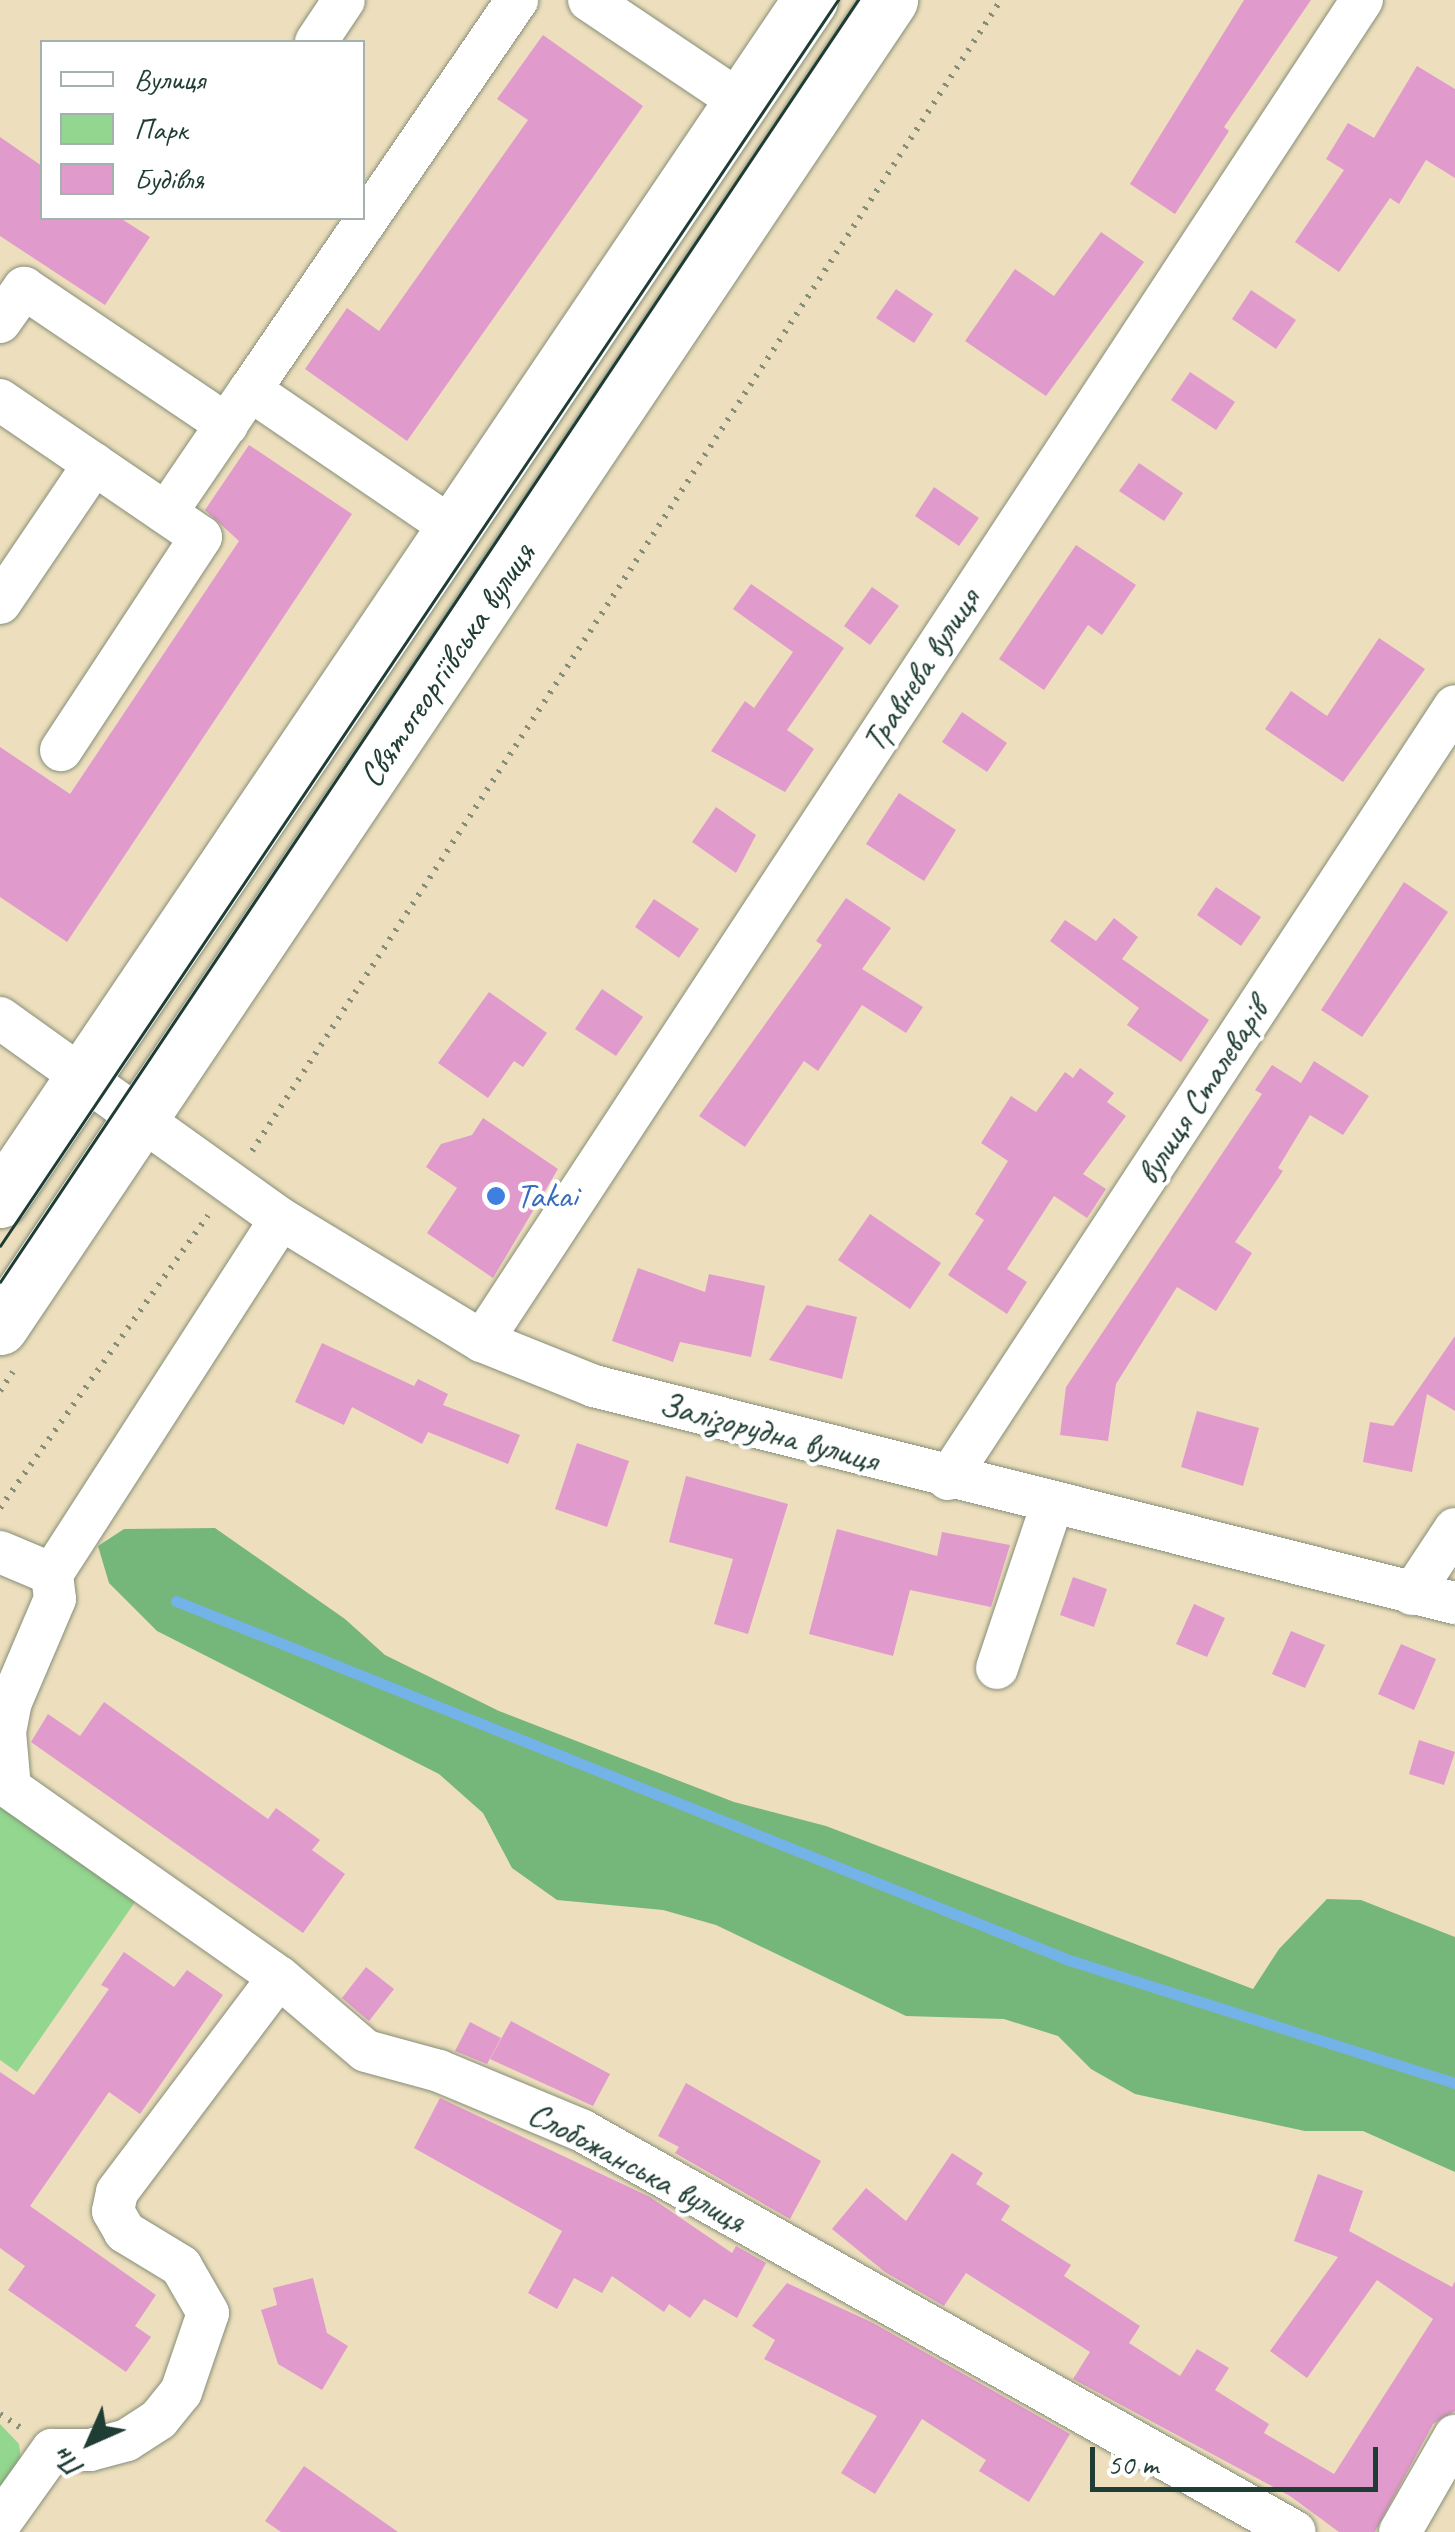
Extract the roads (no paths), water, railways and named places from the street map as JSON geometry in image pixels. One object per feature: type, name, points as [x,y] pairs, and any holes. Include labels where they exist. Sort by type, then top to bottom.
[{"type":"main road","name":"Святогеоргіївська вулиця","points":[[0,1200],[810,0]]},
{"type":"main road","name":"Святогеоргіївська вулиця","points":[[0,1327],[143,1121],[890,0]]},
{"type":"street","points":[[317,40],[344,0]]},
{"type":"street","points":[[166,512],[518,0]]},
{"type":"street","points":[[589,0],[740,102]]},
{"type":"street","name":"Травнева вулиця","points":[[482,1341],[1362,0]]},
{"type":"street","points":[[0,322],[24,288],[454,529]]},
{"type":"street","points":[[0,400],[201,536],[62,750]]},
{"type":"street","points":[[0,604],[94,464]]},
{"type":"street","name":"вулиця Сталеварів","points":[[948,1479],[1455,706]]},
{"type":"street","name":"Залізорудна вулиця","points":[[0,1018],[280,1220],[482,1341],[594,1386],[948,1479],[1455,1603]]},
{"type":"street","points":[[5,1784],[5,1732],[11,1702],[55,1599],[52,1574],[280,1220]]},
{"type":"street","points":[[997,1668],[1052,1505]]},
{"type":"street","points":[[1412,1594],[1455,1529]]},
{"type":"street","points":[[0,1552],[52,1574]]},
{"type":"street","name":"Слобожанська вулиця","points":[[5,1784],[280,1976],[366,2051],[439,2071],[581,2130],[1294,2532]]},
{"type":"street","points":[[0,2524],[52,2450],[90,2450],[127,2440],[159,2420],[181,2392],[208,2313],[180,2266],[125,2232],[113,2211],[117,2192],[280,1976]]},
{"type":"street","points":[[1400,2532],[1455,2436]]},
{"type":"waterway","points":[[176,1601],[1069,1960],[1455,2083]]},
{"type":"tram line","points":[[0,1246],[838,0]]},
{"type":"tram line","points":[[0,1282],[858,0]]},
{"type":"place","name":"Takai","points":[[496,1196]]}]
